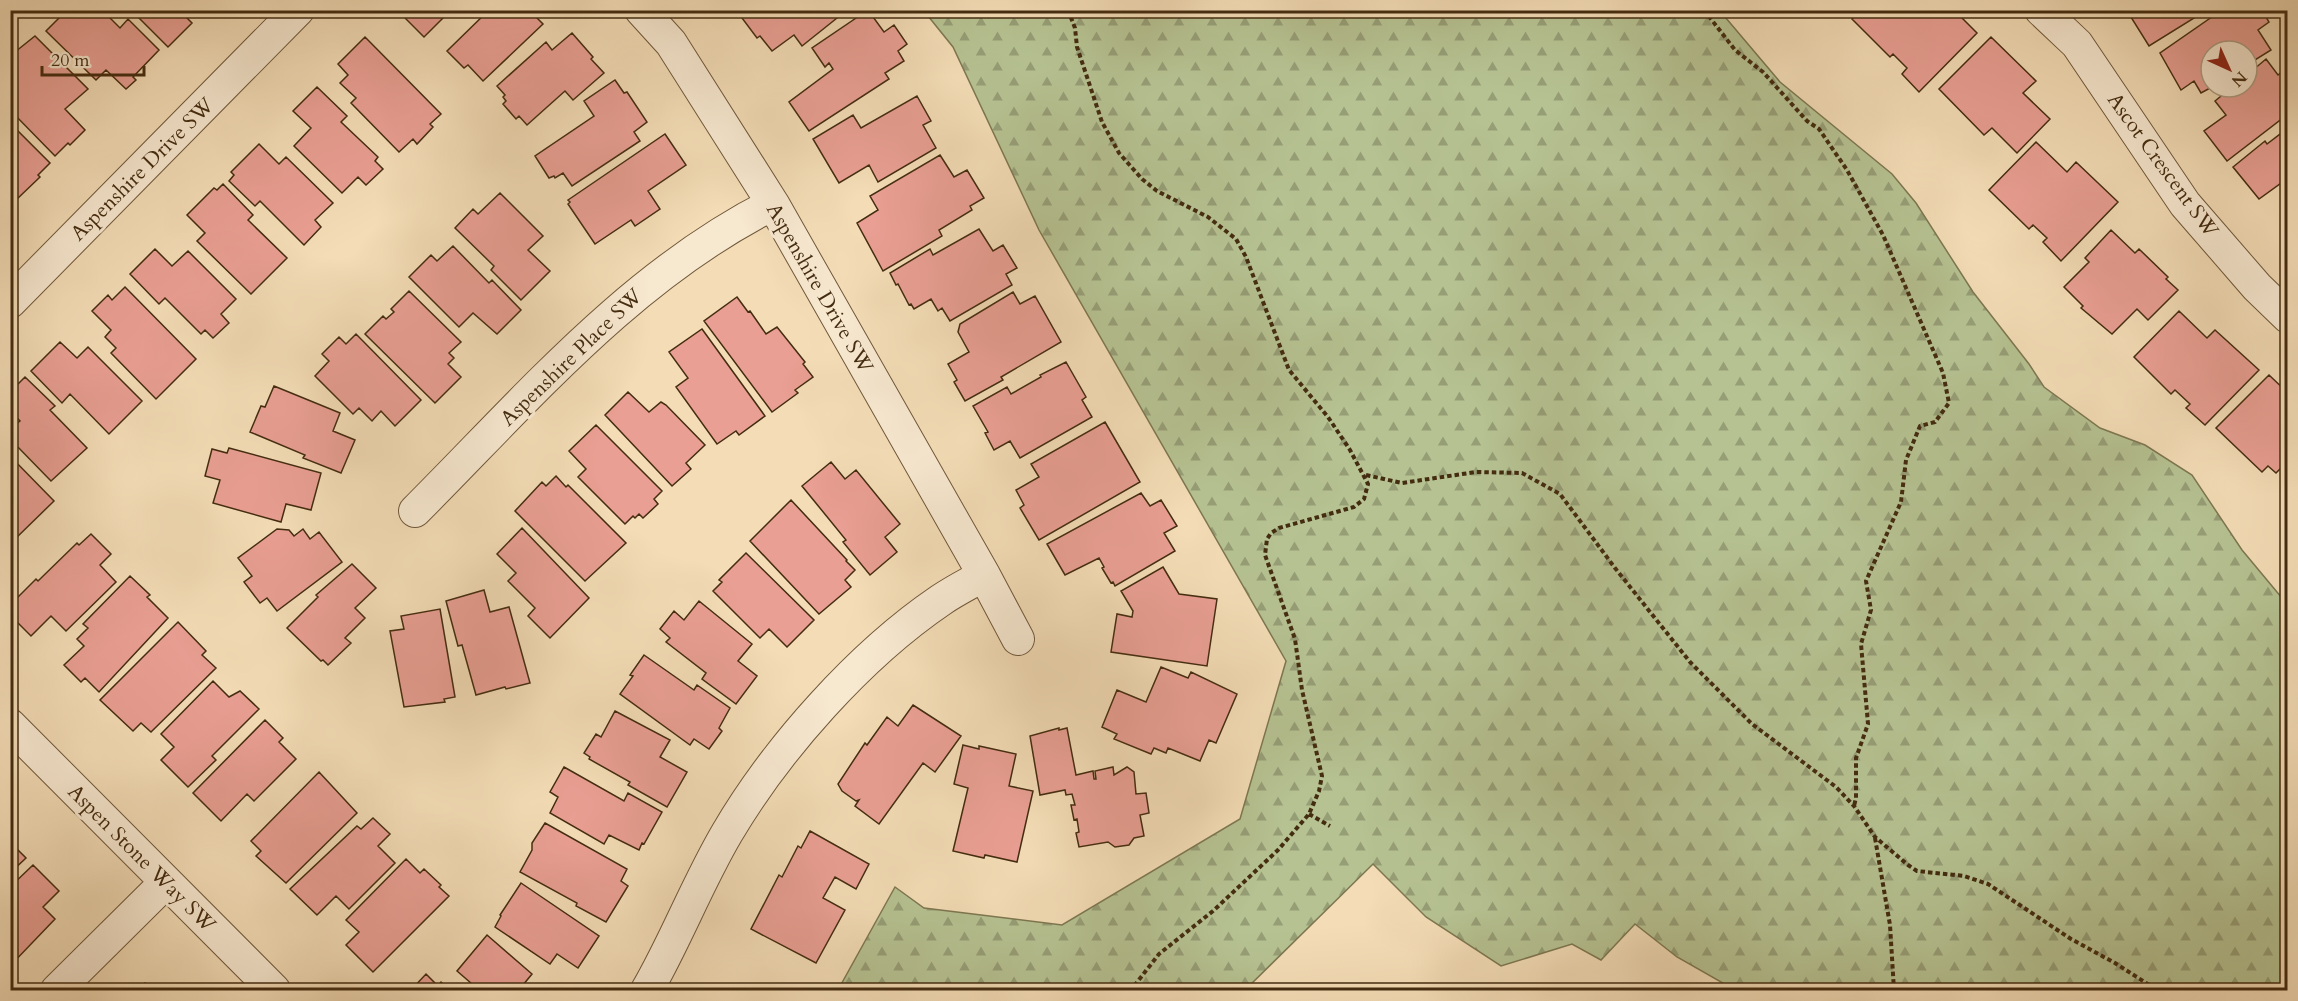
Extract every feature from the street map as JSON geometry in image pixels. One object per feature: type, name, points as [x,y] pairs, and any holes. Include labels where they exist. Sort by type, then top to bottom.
[{"type":"street","name":"Aspenshire Drive SW","points":[[641,10],[670,43],[773,204],[1018,639]]},
{"type":"street","name":"Ascot Crescent SW","points":[[2041,10],[2077,44],[2185,204],[2257,287],[2288,317]]},
{"type":"street","name":"Aspenshire Drive SW","points":[[10,302],[298,11]]},
{"type":"street","name":"Aspenshire Place SW","points":[[416,511],[598,327],[643,288],[693,251],[773,204]]},
{"type":"street","points":[[647,990],[727,833],[777,760],[829,699],[868,658],[941,600],[984,575]]},
{"type":"street","name":"Aspen Stone Way SW","points":[[10,725],[274,990]]},
{"type":"street","points":[[57,990],[166,882]]},
{"type":"path","points":[[1068,10],[1075,28],[1077,47],[1102,122],[1119,153],[1156,191],[1208,217],[1236,239],[1242,248],[1288,370],[1328,417],[1365,475],[1368,484],[1368,493],[1359,503],[1338,513],[1279,528],[1271,533],[1264,547],[1272,580],[1284,605],[1295,639],[1302,690],[1323,776],[1309,814],[1258,871],[1159,954],[1131,990]]},
{"type":"path","points":[[1704,10],[1735,50],[1763,72],[1807,121],[1819,129],[1848,170],[1883,235],[1943,373],[1949,403],[1935,422],[1920,426],[1906,460],[1901,502],[1866,581],[1870,610],[1861,644],[1868,724],[1856,758],[1854,806]]},
{"type":"path","points":[[1365,475],[1402,483],[1476,472],[1522,473],[1560,494],[1690,662],[1752,724],[1836,787],[1854,806],[1875,837],[1917,871],[1964,876],[1988,884],[2071,939],[2115,963],[2157,990]]},
{"type":"path","points":[[1309,814],[1330,826]]},
{"type":"path","points":[[1875,837],[1890,925],[1894,990]]},
{"type":"green space","points":[[924,11],[1720,11],[1780,82],[1892,174],[1916,203],[1973,292],[2044,387],[2100,428],[2145,445],[2192,475],[2242,550],[2287,604],[2287,990],[1735,990],[1677,957],[1635,924],[1601,960],[1572,944],[1501,966],[1426,917],[1373,864],[1245,990],[838,990],[895,887],[924,908],[1062,925],[1240,819],[1286,661],[1039,230],[953,47]]},
{"type":"building","points":[[62,10],[102,10],[120,28],[128,19],[159,50],[133,77],[136,80],[126,89],[106,70],[96,80],[46,31],[61,16],[59,14]]},
{"type":"building","points":[[131,10],[179,10],[192,23],[168,47]]},
{"type":"building","points":[[409,10],[451,10],[424,37],[404,17]]},
{"type":"building","points":[[489,10],[538,10],[534,15],[543,24],[483,81],[468,65],[464,68],[447,51]]},
{"type":"building","points":[[736,10],[847,10],[802,46],[794,35],[772,51],[760,36],[757,38]]},
{"type":"building","points":[[868,10],[884,32],[894,25],[907,44],[898,51],[904,61],[885,73],[889,79],[809,131],[789,102],[833,69],[829,63],[825,67],[812,48]]},
{"type":"building","points":[[1861,10],[1954,10],[1977,33],[1919,92],[1902,74],[1907,68],[1893,54],[1890,57],[1852,19]]},
{"type":"building","points":[[2135,10],[2207,10],[2149,46],[2129,14]]},
{"type":"building","points":[[2222,10],[2262,10],[2269,22],[2258,30],[2271,50],[2259,58],[2259,39],[2199,39],[2199,90],[2194,81],[2181,90],[2160,53]]},
{"type":"building","points":[[572,33],[604,73],[573,100],[565,91],[527,125],[519,116],[516,119],[503,104],[506,101],[503,97],[505,95],[497,86],[546,42],[552,50]]},
{"type":"building","points":[[35,36],[88,89],[65,109],[85,130],[55,156],[10,110],[10,56]]},
{"type":"building","points":[[365,37],[441,114],[430,124],[433,127],[417,144],[413,139],[399,152],[351,103],[356,98],[340,83],[348,75],[338,64]]},
{"type":"building","points":[[1991,37],[2036,81],[2023,93],[2050,119],[2017,153],[1992,128],[1984,135],[1939,89]]},
{"type":"building","points":[[2266,59],[2278,75],[2288,67],[2288,114],[2227,161],[2204,131],[2226,115],[2215,101],[2217,99],[2259,99],[2259,65]]},
{"type":"building","points":[[615,80],[624,93],[627,92],[647,122],[634,132],[640,141],[572,186],[563,173],[555,178],[554,176],[549,178],[535,156],[594,116],[584,101]]},
{"type":"building","points":[[317,87],[347,116],[341,122],[378,157],[375,161],[383,169],[366,185],[358,177],[342,193],[294,146],[311,128],[293,111]]},
{"type":"building","points":[[917,96],[931,121],[923,125],[936,148],[878,182],[869,165],[839,183],[813,139],[853,115],[861,128]]},
{"type":"building","points":[[14,127],[50,163],[38,175],[40,177],[16,200],[10,194],[10,130]]},
{"type":"building","points":[[2288,128],[2288,178],[2259,199],[2233,167],[2265,141],[2267,144]]},
{"type":"building","points":[[665,134],[686,165],[648,191],[660,209],[635,226],[631,220],[595,244],[568,204],[570,202],[568,200]]},
{"type":"building","points":[[2036,142],[2067,172],[2076,162],[2118,202],[2061,261],[2043,242],[2047,238],[2033,225],[2029,229],[1989,190]]},
{"type":"building","points":[[259,144],[279,164],[286,157],[333,203],[315,220],[321,227],[304,245],[260,201],[255,206],[229,181],[234,175],[231,172]]},
{"type":"building","points":[[940,155],[954,177],[967,170],[984,198],[970,206],[972,210],[939,230],[942,236],[883,271],[857,223],[878,210],[870,196]]},
{"type":"building","points":[[223,184],[253,215],[248,220],[287,258],[251,294],[197,241],[205,233],[187,215],[214,188],[217,190]]},
{"type":"building","points":[[500,193],[543,236],[528,250],[550,271],[521,300],[491,270],[494,266],[455,228],[473,209],[478,214]]},
{"type":"building","points":[[979,229],[993,251],[1003,245],[1017,268],[1006,274],[1012,285],[950,321],[942,308],[938,311],[931,299],[914,309],[911,304],[909,305],[890,273],[930,249],[933,255]]},
{"type":"building","points":[[2111,230],[2135,253],[2139,249],[2178,290],[2148,320],[2137,309],[2112,334],[2081,308],[2083,306],[2064,287],[2089,262],[2085,258]]},
{"type":"building","points":[[453,246],[489,283],[492,280],[521,310],[497,334],[473,313],[459,327],[409,277],[431,255],[437,261]]},
{"type":"building","points":[[155,249],[172,266],[188,251],[236,299],[221,314],[229,323],[213,338],[205,330],[201,334],[165,298],[159,304],[130,274]]},
{"type":"building","points":[[125,287],[196,359],[156,399],[111,353],[116,348],[105,337],[111,330],[92,311],[108,295],[112,300]]},
{"type":"building","points":[[409,291],[461,342],[449,353],[454,358],[448,364],[461,377],[435,403],[365,334],[383,316],[386,319],[394,312],[391,309]]},
{"type":"building","points":[[1013,292],[1020,304],[1035,296],[1061,342],[1001,377],[1003,380],[965,401],[954,382],[957,380],[948,364],[969,352],[958,332],[960,324]]},
{"type":"building","points":[[737,297],[766,334],[777,327],[805,362],[803,364],[813,377],[795,390],[798,393],[772,412],[704,321]]},
{"type":"building","points":[[2179,311],[2207,338],[2215,330],[2259,370],[2205,425],[2186,408],[2190,404],[2175,390],[2171,394],[2134,357]]},
{"type":"building","points":[[702,329],[765,416],[739,435],[736,431],[717,444],[676,387],[688,378],[669,352]]},
{"type":"building","points":[[356,334],[421,400],[395,426],[381,411],[372,421],[359,408],[353,414],[315,376],[329,361],[322,354],[339,337],[346,344]]},
{"type":"building","points":[[60,342],[77,358],[88,347],[142,401],[109,434],[70,394],[62,403],[31,371]]},
{"type":"building","points":[[1066,362],[1086,397],[1082,400],[1092,417],[1020,458],[1010,441],[994,450],[985,433],[988,432],[973,406],[1007,387],[1011,394],[1041,377],[1040,375]]},
{"type":"building","points":[[2269,375],[2288,393],[2288,474],[2281,468],[2276,473],[2268,466],[2262,472],[2216,428]]},
{"type":"building","points":[[25,377],[55,406],[50,410],[87,448],[51,481],[10,437],[10,429],[20,421],[10,411],[10,392]]},
{"type":"building","points":[[274,386],[340,413],[333,431],[355,440],[341,473],[303,458],[305,455],[250,432],[261,406],[265,407]]},
{"type":"building","points":[[628,392],[649,412],[661,402],[666,405],[705,445],[686,463],[691,469],[672,486],[605,415]]},
{"type":"building","points":[[1105,422],[1140,482],[1039,540],[1020,508],[1024,505],[1016,490],[1039,477],[1031,464]]},
{"type":"building","points":[[596,425],[662,491],[654,499],[658,504],[643,518],[639,514],[635,518],[633,516],[625,524],[578,477],[586,469],[569,451]]},
{"type":"building","points":[[229,448],[321,473],[311,510],[286,504],[281,522],[213,503],[220,480],[205,476],[212,449],[227,453]]},
{"type":"building","points":[[10,456],[54,501],[15,539],[10,535]]},
{"type":"building","points":[[831,462],[845,479],[856,470],[900,524],[885,537],[897,552],[870,575],[843,542],[846,540],[802,486]]},
{"type":"building","points":[[556,476],[626,543],[585,581],[515,511],[542,482],[546,486]]},
{"type":"building","points":[[1141,493],[1150,506],[1161,500],[1177,526],[1164,533],[1175,551],[1115,586],[1102,568],[1104,567],[1099,558],[1065,575],[1047,544]]},
{"type":"building","points":[[791,500],[855,570],[845,580],[851,587],[819,614],[750,541]]},
{"type":"building","points":[[522,528],[589,598],[550,638],[528,616],[535,608],[508,581],[516,573],[497,554]]},
{"type":"building","points":[[277,529],[289,530],[294,536],[303,529],[310,539],[319,532],[342,562],[277,611],[267,598],[260,603],[244,582],[252,576],[238,558]]},
{"type":"building","points":[[91,534],[111,554],[100,565],[116,582],[66,631],[51,616],[31,636],[10,615],[10,605],[77,543],[79,545]]},
{"type":"building","points":[[746,553],[814,620],[787,647],[769,629],[760,638],[713,591],[722,582],[719,580]]},
{"type":"building","points":[[352,564],[376,588],[355,608],[365,618],[345,638],[351,643],[328,665],[287,628],[318,597],[316,595]]},
{"type":"building","points":[[1163,567],[1179,594],[1217,599],[1207,666],[1111,652],[1117,614],[1132,617],[1133,611],[1121,591]]},
{"type":"building","points":[[130,576],[150,595],[147,597],[168,618],[99,692],[85,678],[81,682],[64,665],[84,646],[77,639],[88,628],[83,624]]},
{"type":"building","points":[[484,590],[490,612],[509,607],[530,683],[476,695],[462,645],[458,646],[446,601]]},
{"type":"building","points":[[699,601],[752,644],[738,661],[757,676],[736,704],[702,679],[706,673],[666,642],[670,638],[660,629],[674,611],[684,620]]},
{"type":"building","points":[[440,609],[455,697],[444,699],[445,702],[404,707],[390,631],[404,629],[401,616]]},
{"type":"building","points":[[178,622],[206,651],[202,655],[216,668],[151,732],[141,723],[133,731],[100,700]]},
{"type":"building","points":[[644,655],[694,690],[697,685],[730,708],[719,728],[722,731],[709,749],[694,739],[690,745],[620,694]]},
{"type":"building","points":[[1161,667],[1188,678],[1191,672],[1237,694],[1216,743],[1209,740],[1200,761],[1168,748],[1166,753],[1154,748],[1151,754],[1114,739],[1117,734],[1102,727],[1117,690],[1146,702]]},
{"type":"building","points":[[213,681],[229,697],[240,691],[259,709],[212,756],[216,760],[188,787],[161,760],[174,747],[161,734]]},
{"type":"building","points":[[913,705],[961,736],[935,772],[923,763],[879,824],[855,806],[859,800],[856,801],[842,791],[838,784],[865,743],[867,745],[887,717],[898,726]]},
{"type":"building","points":[[615,711],[670,740],[660,757],[687,772],[667,807],[628,785],[630,782],[589,759],[590,757],[584,753],[596,734],[601,737]]},
{"type":"building","points":[[265,720],[283,738],[279,742],[296,759],[254,801],[247,794],[221,821],[193,793]]},
{"type":"building","points":[[1059,728],[1059,730],[1067,728],[1076,775],[1093,771],[1094,779],[1096,779],[1095,771],[1113,767],[1114,775],[1127,767],[1134,772],[1136,794],[1146,793],[1149,813],[1140,815],[1144,836],[1134,838],[1129,845],[1115,847],[1108,842],[1079,847],[1076,833],[1079,832],[1077,819],[1074,820],[1071,805],[1075,805],[1072,794],[1066,795],[1065,790],[1040,795],[1030,736]]},
{"type":"building","points":[[963,745],[1016,754],[1009,786],[1033,791],[1017,862],[953,851],[968,788],[954,784]]},
{"type":"building","points":[[564,767],[624,801],[628,793],[662,812],[639,850],[609,835],[604,844],[550,813],[558,797],[550,792]]},
{"type":"building","points":[[319,772],[357,813],[286,883],[256,856],[261,851],[251,841]]},
{"type":"building","points":[[373,818],[390,834],[378,846],[395,863],[349,909],[336,896],[317,915],[290,889],[357,826],[361,829]]},
{"type":"building","points":[[545,823],[627,869],[621,881],[628,886],[606,922],[576,906],[577,903],[520,872],[532,850],[532,843]]},
{"type":"building","points":[[810,831],[869,864],[856,889],[835,877],[823,898],[845,910],[816,963],[751,929],[779,875],[782,877],[798,846],[801,848]]},
{"type":"building","points":[[10,842],[26,858],[10,873]]},
{"type":"building","points":[[406,859],[420,873],[424,869],[449,896],[373,972],[346,945],[359,932],[346,920]]},
{"type":"building","points":[[33,865],[59,891],[43,907],[55,919],[10,966],[10,887]]},
{"type":"building","points":[[521,883],[599,936],[578,968],[557,954],[550,964],[495,927],[500,915]]},
{"type":"building","points":[[487,935],[532,974],[523,985],[529,990],[479,990],[457,971]]},
{"type":"building","points":[[426,974],[438,986],[441,982],[450,990],[411,990]]},
{"type":"building","points":[[145,983],[152,990],[138,990]]}]
